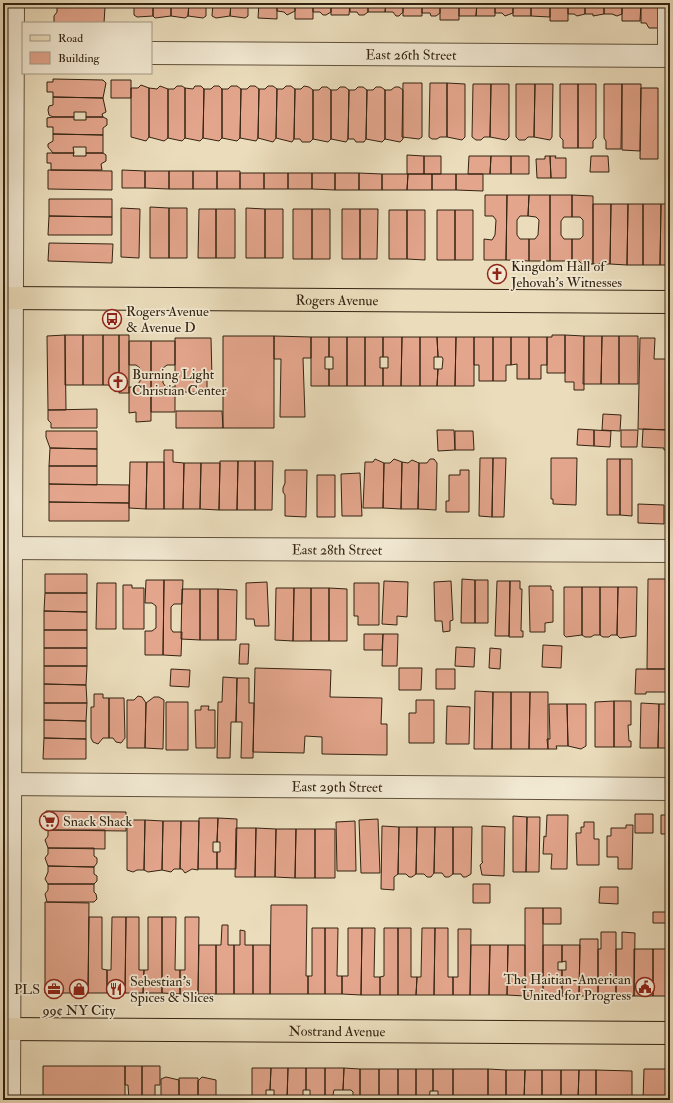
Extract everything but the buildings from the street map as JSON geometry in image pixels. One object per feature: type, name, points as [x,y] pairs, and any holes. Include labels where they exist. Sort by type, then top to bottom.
[{"type":"main road","name":"Rogers Avenue","points":[[7,298],[670,302]]},
{"type":"main road","name":"Nostrand Avenue","points":[[6,1029],[670,1033]]},
{"type":"street","points":[[9,1100],[6,1029],[7,298],[13,3]]},
{"type":"street","points":[[669,3],[670,56]]},
{"type":"street","name":"East 26th Street","points":[[152,54],[670,56]]},
{"type":"street","name":"East 28th Street","points":[[7,548],[670,552]]},
{"type":"street","name":"East 29th Street","points":[[6,784],[670,789]]},
{"type":"place","name":"Kingdom Hall of Jehovah's Witnesses","points":[[497,274]]},
{"type":"place","name":"Rogers Avenue & Avenue D","points":[[112,319]]},
{"type":"place","name":"Burning Light Christian Center","points":[[118,382]]},
{"type":"place","name":"Snack Shack","points":[[49,821]]},
{"type":"place","name":"The Haitian-American United for Progress","points":[[645,987]]},
{"type":"place","name":"PLS","points":[[54,989]]},
{"type":"place","name":"99¢ NY City","points":[[79,989]]},
{"type":"place","name":"Sebestian's Spices & Slices","points":[[116,989]]}]
